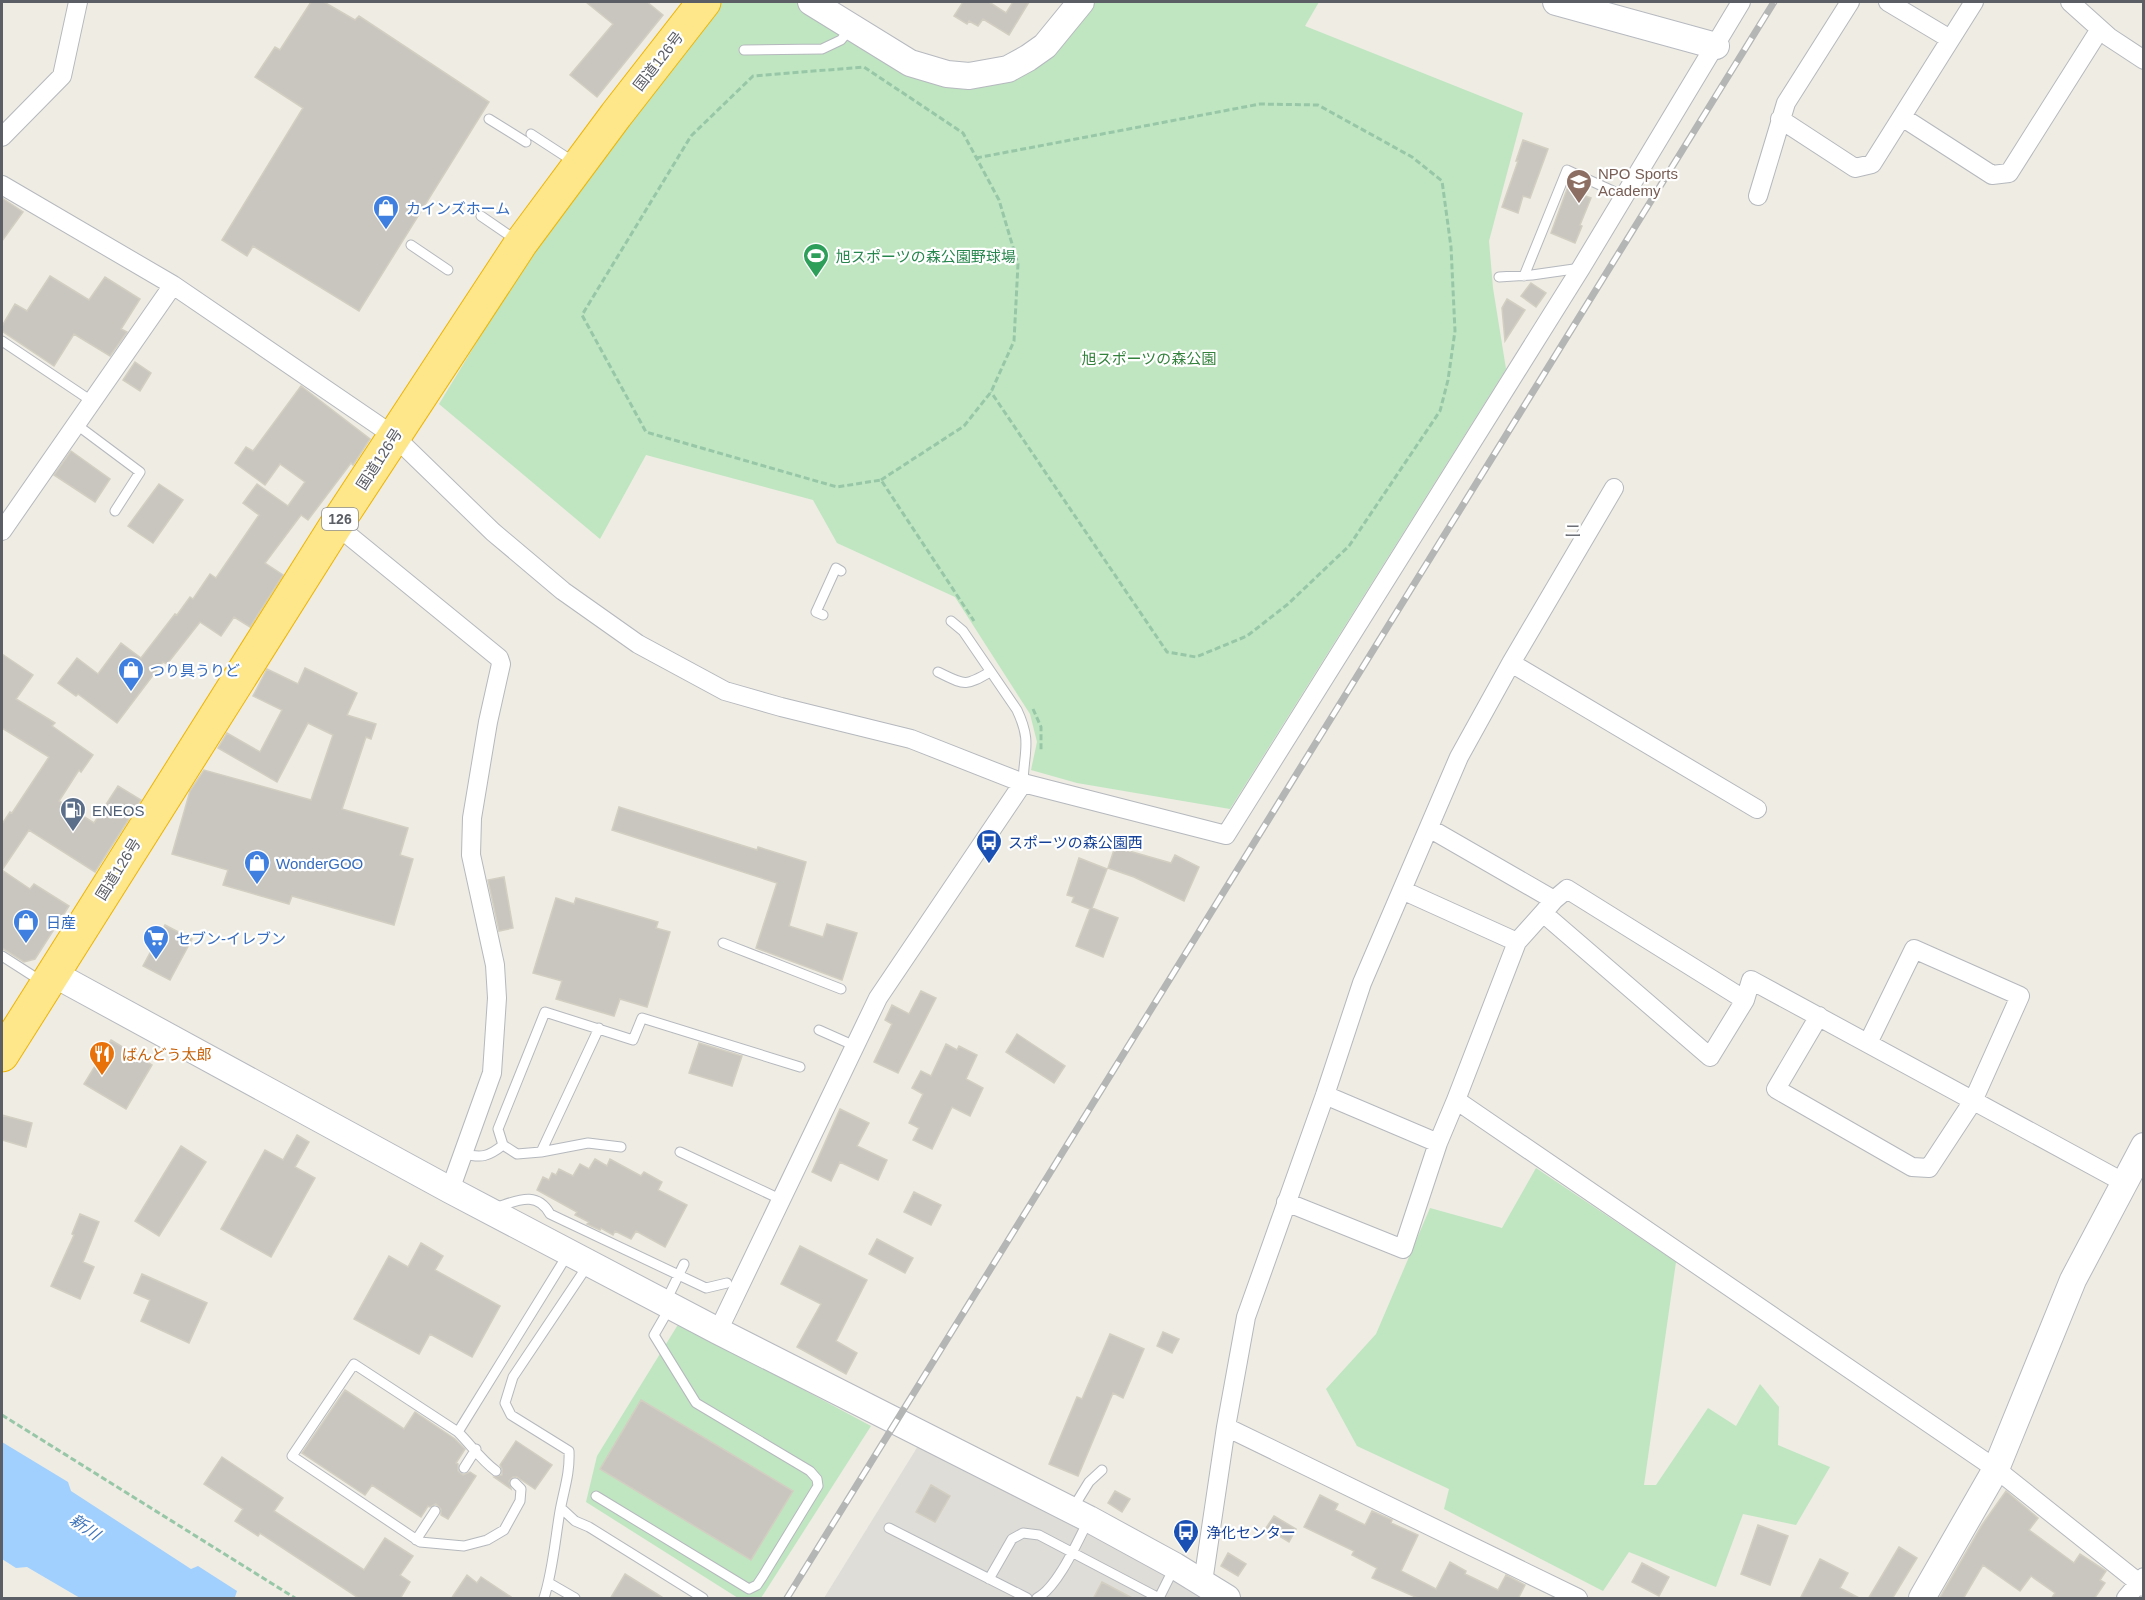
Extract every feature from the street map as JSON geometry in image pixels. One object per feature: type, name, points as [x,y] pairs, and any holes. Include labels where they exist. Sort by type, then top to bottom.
[{"type":"highway","name":"国道126号","points":[[2,1055],[336,525],[521,243],[704,2]]},
{"type":"street","points":[[2,137],[62,76],[78,2]]},
{"type":"street","points":[[811,2],[910,63],[947,74],[969,76],[987,75],[1008,69],[1029,58],[1045,46],[1081,2]]},
{"type":"street","points":[[2,185],[173,285],[394,436],[494,532],[554,584],[638,644],[725,691],[911,739],[1023,783],[1226,835],[1581,268],[1741,2]]},
{"type":"street","points":[[1758,196],[1786,103],[1850,2]]},
{"type":"street","points":[[1888,2],[1950,39]]},
{"type":"street","points":[[1780,119],[1855,168],[1872,164],[1974,2]]},
{"type":"street","points":[[2070,2],[2100,29],[2144,60]]},
{"type":"street","points":[[1570,3],[1716,46]]},
{"type":"street","points":[[1902,117],[1992,175],[2009,173],[2100,29]]},
{"type":"street","points":[[2,531],[173,285]]},
{"type":"street","points":[[1203,1582],[1226,1427],[1246,1317],[1362,983],[1459,757],[1511,663],[1614,488]]},
{"type":"street","points":[[336,525],[499,658],[501,663],[488,722],[472,818],[471,845],[471,855],[495,965],[497,998],[492,1073],[450,1190]]},
{"type":"street","points":[[1511,663],[1757,809]]},
{"type":"street","points":[[718,1331],[878,998],[1023,783]]},
{"type":"street","points":[[1429,828],[1548,906],[1710,1057],[1745,1000],[1751,980],[2123,1182]]},
{"type":"street","points":[[1286,1202],[1403,1249],[1438,1143],[1517,942],[1548,906],[1567,889],[1745,1000]]},
{"type":"street","points":[[1402,890],[1517,942]]},
{"type":"street","points":[[1819,1016],[1776,1089],[1912,1167],[1929,1168],[1973,1101],[2020,996],[1914,949],[1868,1043]]},
{"type":"street","points":[[49,979],[718,1331],[1080,1515],[1175,1566],[1227,1599]]},
{"type":"street","points":[[1325,1095],[1438,1143]]},
{"type":"street","points":[[1456,1100],[1996,1469],[2142,1582],[2126,1599]]},
{"type":"street","points":[[1922,1599],[1996,1469],[2073,1280],[2144,1146]]},
{"type":"street","points":[[1226,1427],[1578,1599]]},
{"type":"lane","points":[[744,50],[822,49],[841,40],[851,27]]},
{"type":"lane","points":[[489,119],[579,165]]},
{"type":"lane","points":[[1524,276],[1567,170],[1624,196]]},
{"type":"lane","points":[[481,216],[521,243]]},
{"type":"lane","points":[[411,245],[448,270]]},
{"type":"lane","points":[[1499,277],[1581,268]]},
{"type":"lane","points":[[2,340],[93,402]]},
{"type":"lane","points":[[77,425],[140,472],[115,511]]},
{"type":"lane","points":[[823,615],[816,612],[836,568],[841,571]]},
{"type":"lane","points":[[951,621],[963,631],[1017,710],[1028,741],[1023,783]]},
{"type":"lane","points":[[938,672],[958,682],[968,684],[990,672]]},
{"type":"lane","points":[[723,944],[841,989]]},
{"type":"lane","points":[[2,956],[49,979]]},
{"type":"lane","points":[[621,1148],[588,1143],[517,1154],[503,1145],[498,1129],[544,1012],[633,1040],[642,1018],[800,1067]]},
{"type":"lane","points":[[541,1152],[599,1028]]},
{"type":"lane","points":[[819,1030],[855,1046]]},
{"type":"lane","points":[[463,1154],[481,1158],[503,1145]]},
{"type":"lane","points":[[681,1152],[782,1200]]},
{"type":"lane","points":[[488,1210],[529,1198],[539,1201],[545,1205],[550,1214],[678,1276],[706,1288],[727,1282]]},
{"type":"lane","points":[[458,1432],[579,1257]]},
{"type":"lane","points":[[544,1599],[570,1471],[569,1451],[511,1415],[505,1403],[513,1377],[579,1257]]},
{"type":"lane","points":[[596,1496],[749,1589],[757,1585],[818,1486],[817,1479],[810,1471],[696,1403],[654,1335],[684,1264]]},
{"type":"lane","points":[[496,1471],[458,1432],[354,1364],[292,1456],[420,1542],[464,1546],[486,1540],[504,1530],[520,1501],[521,1489],[515,1483]]},
{"type":"lane","points":[[464,1468],[476,1449]]},
{"type":"lane","points":[[1042,1597],[1071,1553],[1089,1482],[1102,1470]]},
{"type":"lane","points":[[561,1508],[575,1521],[589,1527],[703,1599]]},
{"type":"lane","points":[[416,1540],[435,1511]]},
{"type":"lane","points":[[889,1528],[1027,1599]]},
{"type":"lane","points":[[989,1579],[1012,1539],[1023,1533],[1040,1535],[1159,1598],[1175,1566]]},
{"type":"lane","points":[[549,1582],[575,1599]]},
{"type":"path","points":[[864,67],[963,134],[976,158],[999,200],[1018,264],[1014,341],[991,392],[963,426],[881,480],[837,487],[646,432],[582,315],[691,136],[753,76],[864,67]]},
{"type":"path","points":[[976,158],[1260,104],[1318,105],[1413,157],[1442,181],[1451,247],[1455,331],[1448,380],[1440,411],[1349,546],[1288,604],[1247,636],[1196,657],[1167,652],[991,392]]},
{"type":"path","points":[[881,480],[978,627]]},
{"type":"path","points":[[1023,783],[1035,774],[1042,745],[1041,727],[1030,705]]},
{"type":"path","points":[[2,1414],[295,1599]]},
{"type":"shaded area","points":[[918,1446],[1084,1529],[1204,1594],[1202,1598],[824,1598]]},
{"type":"green space","name":"旭スポーツの森公園","points":[[721,2],[796,2],[900,72],[937,85],[974,88],[1014,80],[1051,57],[1078,26],[1093,2],[1319,2],[1305,26],[1523,113],[1489,241],[1493,288],[1506,369],[1230,809],[1077,783],[1031,770],[1037,742],[1030,714],[955,597],[837,543],[813,500],[646,455],[600,539],[439,404],[486,327],[569,201]]},
{"type":"green space","points":[[1536,1168],[1676,1262],[1644,1485],[1656,1485],[1708,1408],[1736,1426],[1760,1384],[1779,1407],[1778,1445],[1830,1467],[1796,1525],[1743,1514],[1716,1587],[1629,1552],[1603,1591],[1444,1509],[1449,1489],[1357,1446],[1326,1389],[1376,1334],[1430,1208],[1502,1228]]},
{"type":"green space","points":[[679,1323],[871,1426],[761,1598],[738,1598],[586,1502],[597,1456]]},
{"type":"water","name":"新川","points":[[2,1442],[68,1482],[71,1491],[191,1569],[198,1566],[237,1591],[235,1597],[237,1598],[80,1598],[27,1567],[16,1568],[2,1559]]},
{"type":"building","points":[[311,2],[324,2],[355,20],[359,16],[489,102],[359,311],[253,246],[247,256],[222,240],[303,108],[255,77],[275,47],[280,50]]},
{"type":"building","points":[[586,2],[647,2],[663,15],[597,97],[570,75],[613,24]]},
{"type":"building","points":[[963,2],[989,2],[1006,13],[1013,2],[1029,2],[1009,35],[983,19],[978,26],[969,21],[967,24],[954,16]]},
{"type":"building","points":[[1523,140],[1548,149],[1530,198],[1523,196],[1518,213],[1502,207]]},
{"type":"building","points":[[1570,181],[1583,187],[1580,194],[1591,198],[1575,243],[1551,233]]},
{"type":"building","points":[[2,198],[23,212],[2,241]]},
{"type":"building","points":[[50,276],[89,300],[105,277],[140,299],[121,329],[127,332],[110,356],[74,334],[54,366],[2,331],[2,326],[15,304],[27,311]]},
{"type":"building","points":[[1531,283],[1546,293],[1536,307],[1521,296]]},
{"type":"building","points":[[1507,299],[1525,310],[1505,341],[1502,308]]},
{"type":"building","points":[[135,362],[151,373],[140,391],[123,380]]},
{"type":"building","points":[[301,386],[370,439],[353,465],[351,463],[308,520],[301,515],[265,563],[283,575],[250,627],[234,617],[221,636],[200,622],[167,664],[163,662],[117,723],[78,694],[76,696],[58,683],[77,658],[98,674],[121,643],[141,658],[175,614],[177,615],[190,597],[193,599],[210,574],[216,578],[259,515],[243,503],[257,484],[288,506],[305,482],[280,464],[265,485],[235,463],[246,447],[253,451]]},
{"type":"building","points":[[71,451],[110,479],[95,502],[54,475]]},
{"type":"building","points":[[159,484],[183,500],[153,543],[128,526]]},
{"type":"building","points":[[2,654],[33,675],[16,699],[55,723],[52,726],[93,755],[81,772],[79,770],[59,801],[94,823],[118,786],[141,800],[95,872],[29,830],[2,870],[2,824],[10,812],[12,813],[49,757],[2,728]]},
{"type":"building","points":[[305,668],[357,693],[347,715],[376,724],[371,739],[366,737],[342,809],[408,828],[400,855],[413,859],[394,925],[292,896],[289,904],[223,885],[228,870],[172,854],[190,791],[204,770],[311,800],[333,735],[308,723],[277,782],[218,748],[227,733],[260,752],[282,710],[253,696],[267,669],[298,684]]},
{"type":"building","points":[[619,807],[757,850],[758,847],[806,862],[789,926],[823,937],[827,924],[857,933],[842,980],[756,948],[777,883],[612,830]]},
{"type":"building","points":[[1115,847],[1171,863],[1175,855],[1199,867],[1184,901],[1134,877],[1108,868]]},
{"type":"building","points":[[1079,858],[1107,869],[1092,908],[1118,918],[1103,957],[1076,946],[1090,909],[1072,902],[1074,897],[1067,895]]},
{"type":"building","points":[[2,870],[30,889],[34,884],[69,906],[35,959],[24,962],[2,948]]},
{"type":"building","points":[[504,877],[513,928],[499,931],[488,880]]},
{"type":"building","points":[[556,898],[574,904],[576,898],[658,922],[656,928],[670,932],[647,1007],[620,999],[614,1016],[556,999],[562,981],[533,973]]},
{"type":"building","points":[[165,925],[192,939],[170,980],[143,966]]},
{"type":"building","points":[[921,991],[936,998],[898,1073],[874,1062],[892,1024],[885,1020],[892,1005],[909,1014]]},
{"type":"building","points":[[1017,1034],[1065,1066],[1054,1083],[1006,1052]]},
{"type":"building","points":[[111,1040],[152,1065],[126,1109],[84,1084]]},
{"type":"building","points":[[699,1043],[742,1056],[732,1086],[689,1073]]},
{"type":"building","points":[[946,1044],[957,1050],[959,1046],[977,1055],[966,1079],[983,1088],[970,1116],[952,1107],[932,1149],[913,1140],[919,1128],[909,1123],[923,1094],[912,1088],[921,1071],[931,1076]]},
{"type":"building","points":[[840,1109],[869,1123],[857,1146],[887,1160],[878,1180],[840,1162],[831,1181],[812,1172]]},
{"type":"building","points":[[2,1115],[32,1123],[26,1147],[2,1140]]},
{"type":"building","points":[[297,1135],[309,1142],[295,1167],[315,1178],[271,1257],[221,1229],[265,1150],[283,1160]]},
{"type":"building","points":[[181,1146],[206,1162],[159,1236],[135,1221]]},
{"type":"building","points":[[595,1159],[607,1166],[610,1159],[641,1176],[644,1172],[662,1182],[658,1190],[687,1205],[665,1247],[636,1231],[631,1239],[615,1231],[613,1235],[601,1228],[600,1230],[575,1215],[577,1212],[537,1190],[543,1177],[549,1180],[552,1173],[556,1175],[559,1169],[573,1176],[580,1164],[589,1169]]},
{"type":"building","points":[[914,1192],[941,1205],[931,1225],[904,1212]]},
{"type":"building","points":[[80,1214],[99,1222],[83,1262],[94,1267],[80,1299],[51,1286],[74,1235],[72,1234]]},
{"type":"building","points":[[877,1239],[913,1258],[905,1273],[869,1254]]},
{"type":"building","points":[[421,1243],[443,1256],[435,1270],[500,1306],[472,1357],[430,1334],[419,1354],[354,1319],[389,1256],[408,1267]]},
{"type":"building","points":[[800,1246],[867,1280],[836,1341],[857,1353],[846,1374],[797,1347],[821,1304],[781,1284]]},
{"type":"building","points":[[142,1274],[207,1303],[189,1343],[141,1321],[150,1300],[134,1293]]},
{"type":"building","points":[[1163,1332],[1179,1339],[1172,1353],[1157,1346]]},
{"type":"building","points":[[1110,1334],[1144,1349],[1123,1398],[1113,1393],[1078,1476],[1049,1464],[1077,1397],[1082,1399]]},
{"type":"building","points":[[345,1390],[404,1429],[415,1412],[455,1439],[465,1449],[456,1463],[458,1471],[463,1475],[470,1472],[476,1476],[448,1519],[441,1515],[441,1509],[436,1504],[428,1506],[421,1517],[372,1485],[365,1495],[302,1453]]},
{"type":"building","points":[[641,1400],[793,1491],[751,1560],[600,1469]]},
{"type":"building","points":[[516,1441],[552,1465],[535,1489],[517,1477],[513,1477],[509,1481],[511,1489],[494,1477],[502,1475],[500,1465]]},
{"type":"building","points":[[222,1457],[283,1498],[274,1511],[364,1570],[385,1538],[413,1556],[400,1575],[410,1582],[400,1599],[360,1599],[260,1533],[258,1536],[235,1521],[243,1509],[204,1484]]},
{"type":"building","points":[[931,1485],[950,1496],[935,1522],[916,1512]]},
{"type":"building","points":[[1115,1491],[1130,1499],[1122,1512],[1108,1503]]},
{"type":"building","points":[[2006,1491],[2038,1518],[2029,1530],[2074,1563],[2080,1554],[2106,1571],[2100,1580],[2105,1583],[2094,1599],[2051,1599],[2055,1593],[2031,1576],[2020,1591],[1983,1565],[1963,1599],[1939,1599],[1982,1525]]},
{"type":"building","points":[[1320,1495],[1338,1504],[1335,1510],[1365,1525],[1372,1511],[1392,1520],[1391,1523],[1418,1535],[1401,1571],[1436,1589],[1450,1562],[1466,1571],[1465,1574],[1498,1590],[1506,1575],[1525,1585],[1518,1599],[1420,1599],[1372,1578],[1377,1568],[1352,1555],[1354,1551],[1304,1527]]},
{"type":"building","points":[[1274,1516],[1296,1529],[1289,1542],[1266,1528]]},
{"type":"building","points":[[1758,1525],[1788,1536],[1770,1585],[1741,1574]]},
{"type":"building","points":[[1899,1547],[1917,1558],[1892,1599],[1868,1599]]},
{"type":"building","points":[[1228,1553],[1246,1564],[1238,1576],[1221,1566]]},
{"type":"building","points":[[1820,1559],[1848,1573],[1840,1588],[1861,1599],[1800,1599]]},
{"type":"building","points":[[1642,1563],[1669,1577],[1659,1596],[1632,1582]]},
{"type":"building","points":[[625,1574],[665,1599],[610,1599]]},
{"type":"building","points":[[467,1575],[477,1583],[481,1577],[514,1599],[451,1599]]},
{"type":"building","points":[[1102,1582],[1134,1599],[1093,1599]]},
{"type":"railway","points":[[787,1598],[1774,2]]},
{"type":"place","name":"NPO Sports Academy","points":[[1579,205]]},
{"type":"place","name":"カインズホーム","points":[[386,231]]},
{"type":"place","name":"旭スポーツの森公園野球場","points":[[816,279]]},
{"type":"place","name":"つり具うりど","points":[[131,693]]},
{"type":"place","name":"ENEOS","points":[[73,833]]},
{"type":"place","name":"スポーツの森公園西","points":[[989,865]]},
{"type":"place","name":"WonderGOO","points":[[257,886]]},
{"type":"place","name":"日産","points":[[26,945]]},
{"type":"place","name":"セブン-イレブン","points":[[156,961]]},
{"type":"place","name":"ばんどう太郎","points":[[102,1077]]},
{"type":"place","name":"浄化センター","points":[[1186,1555]]},
{"type":"district","name":"ニ","points":[[1573,531]]}]
